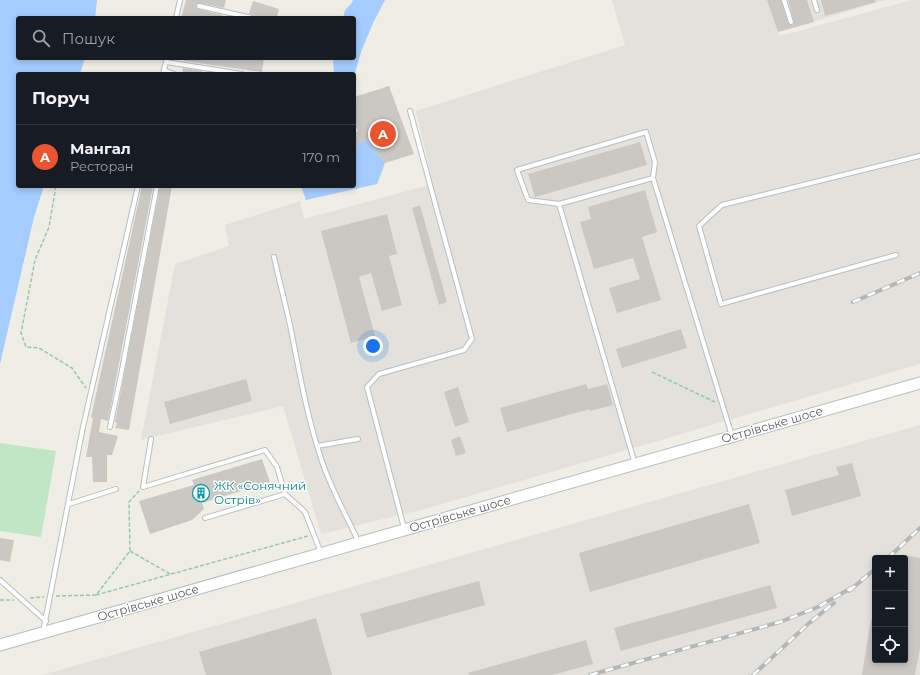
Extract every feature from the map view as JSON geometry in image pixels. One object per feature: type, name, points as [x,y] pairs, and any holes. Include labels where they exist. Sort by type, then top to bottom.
[{"type":"street","name":"Острівське шосе","points":[[0,645],[920,383]]},
{"type":"lane","points":[[176,16],[180,0]]},
{"type":"lane","points":[[784,0],[790,22]]},
{"type":"lane","points":[[814,0],[817,10]]},
{"type":"lane","points":[[199,6],[243,16]]},
{"type":"lane","points":[[224,16],[225,12]]},
{"type":"lane","points":[[164,72],[166,60],[231,72]]},
{"type":"lane","points":[[405,530],[367,387],[379,374],[464,350],[472,340],[410,111]]},
{"type":"lane","points":[[653,178],[559,204],[528,200],[517,170],[646,132],[655,162],[653,178],[732,436]]},
{"type":"lane","points":[[896,254],[721,304],[699,226],[722,205],[920,156]]},
{"type":"lane","points":[[43,632],[91,394],[138,188]]},
{"type":"lane","points":[[110,427],[157,188]]},
{"type":"lane","points":[[559,204],[636,464]]},
{"type":"lane","points":[[274,257],[290,323],[302,389],[317,446],[331,487],[347,515],[359,543]]},
{"type":"lane","points":[[151,439],[143,487],[265,450],[277,467],[285,494],[305,512],[322,553]]},
{"type":"lane","points":[[317,446],[358,440]]},
{"type":"lane","points":[[68,504],[116,489]]},
{"type":"lane","points":[[204,518],[285,494]]},
{"type":"lane","points":[[0,580],[46,621]]},
{"type":"path","points":[[56,188],[49,227],[35,260],[22,333],[26,347],[39,348],[72,368],[91,394]]},
{"type":"path","points":[[652,372],[723,405]]},
{"type":"path","points":[[96,595],[130,551],[129,502],[143,487]]},
{"type":"path","points":[[0,600],[51,596],[96,595],[314,535]]},
{"type":"path","points":[[130,551],[171,574]]},
{"type":"shaded area","points":[[612,0],[886,0],[779,32],[780,36],[912,0],[920,0],[920,364],[425,509],[321,534],[283,406],[141,440],[175,264],[229,246],[225,225],[300,201],[304,219],[433,184],[416,111],[625,45]]},
{"type":"shaded area","points":[[920,425],[920,675],[42,675]]},
{"type":"green space","points":[[0,443],[56,451],[41,537],[0,531]]},
{"type":"water","points":[[0,0],[97,0],[95,16],[16,16],[16,60],[84,60],[81,72],[16,72],[16,188],[43,188],[34,217],[0,364]]},
{"type":"water","points":[[353,0],[385,0],[373,23],[361,52],[355,72],[334,72],[333,60],[356,60],[356,16],[344,16],[345,10]]},
{"type":"water","points":[[365,139],[385,163],[377,184],[306,200],[302,188],[356,188],[356,147]]},
{"type":"building","points":[[186,0],[226,0],[224,8],[200,3],[196,5],[198,9],[222,16],[182,16]]},
{"type":"building","points":[[767,0],[781,0],[788,23],[791,25],[794,24],[794,21],[788,0],[807,0],[814,22],[778,32]]},
{"type":"building","points":[[821,0],[875,0],[876,2],[825,16]]},
{"type":"building","points":[[253,1],[279,9],[277,16],[254,16],[249,14]]},
{"type":"building","points":[[184,60],[264,60],[262,72]]},
{"type":"building","points":[[183,68],[202,71],[202,72],[182,72]]},
{"type":"building","points":[[389,86],[414,154],[385,163],[365,139],[356,147],[356,132],[358,131],[356,126],[356,96]]},
{"type":"building","points":[[640,142],[647,165],[535,197],[528,174]]},
{"type":"building","points":[[142,188],[153,188],[108,421],[101,419],[99,432],[118,436],[112,455],[107,455],[107,482],[93,482],[92,457],[86,457],[93,418],[91,417]]},
{"type":"building","points":[[160,188],[172,188],[129,430],[115,428],[117,423],[115,422]]},
{"type":"building","points":[[645,190],[657,232],[642,237],[661,300],[617,313],[609,288],[640,279],[633,258],[594,269],[580,222],[591,219],[588,207]]},
{"type":"building","points":[[420,205],[447,302],[439,305],[412,208]]},
{"type":"building","points":[[387,214],[397,254],[389,256],[402,305],[382,311],[371,273],[359,277],[375,336],[351,343],[321,231]]},
{"type":"building","points":[[681,329],[687,348],[622,368],[616,349]]},
{"type":"building","points":[[246,379],[252,401],[170,424],[164,402]]},
{"type":"building","points":[[586,384],[588,389],[607,384],[613,405],[590,411],[590,409],[507,432],[500,408]]},
{"type":"building","points":[[458,387],[469,422],[455,427],[444,392]]},
{"type":"building","points":[[460,436],[466,453],[456,456],[451,440]]},
{"type":"building","name":"ЖК «Сонячний Острів»","points":[[262,459],[270,482],[202,503],[204,509],[192,520],[150,534],[139,501],[194,485],[192,480]]},
{"type":"building","points":[[852,463],[861,496],[792,516],[785,490],[839,475],[836,467]]},
{"type":"building","points":[[749,504],[760,543],[590,592],[579,553]]},
{"type":"building","points":[[0,538],[14,540],[10,562],[0,560]]},
{"type":"building","points":[[908,556],[920,558],[920,648],[915,675],[862,675],[871,619],[872,663],[908,663]]},
{"type":"building","points":[[479,581],[485,605],[367,638],[360,614]]},
{"type":"building","points":[[770,585],[777,608],[621,651],[614,628]]},
{"type":"building","points":[[316,618],[332,675],[206,675],[199,652]]},
{"type":"building","points":[[586,640],[593,664],[552,675],[469,675],[468,673]]},
{"type":"railway","points":[[853,302],[920,273]]},
{"type":"railway","points":[[891,555],[920,528]]},
{"type":"railway","points":[[849,591],[872,572]]},
{"type":"railway","points":[[590,675],[780,622],[818,607],[853,587]]},
{"type":"railway","points":[[753,675],[808,624],[834,603]]},
{"type":"place","name":"Мангал","points":[[383,134]]},
{"type":"place","name":"ЖК «Сонячний Острів»","points":[[201,493]]}]
